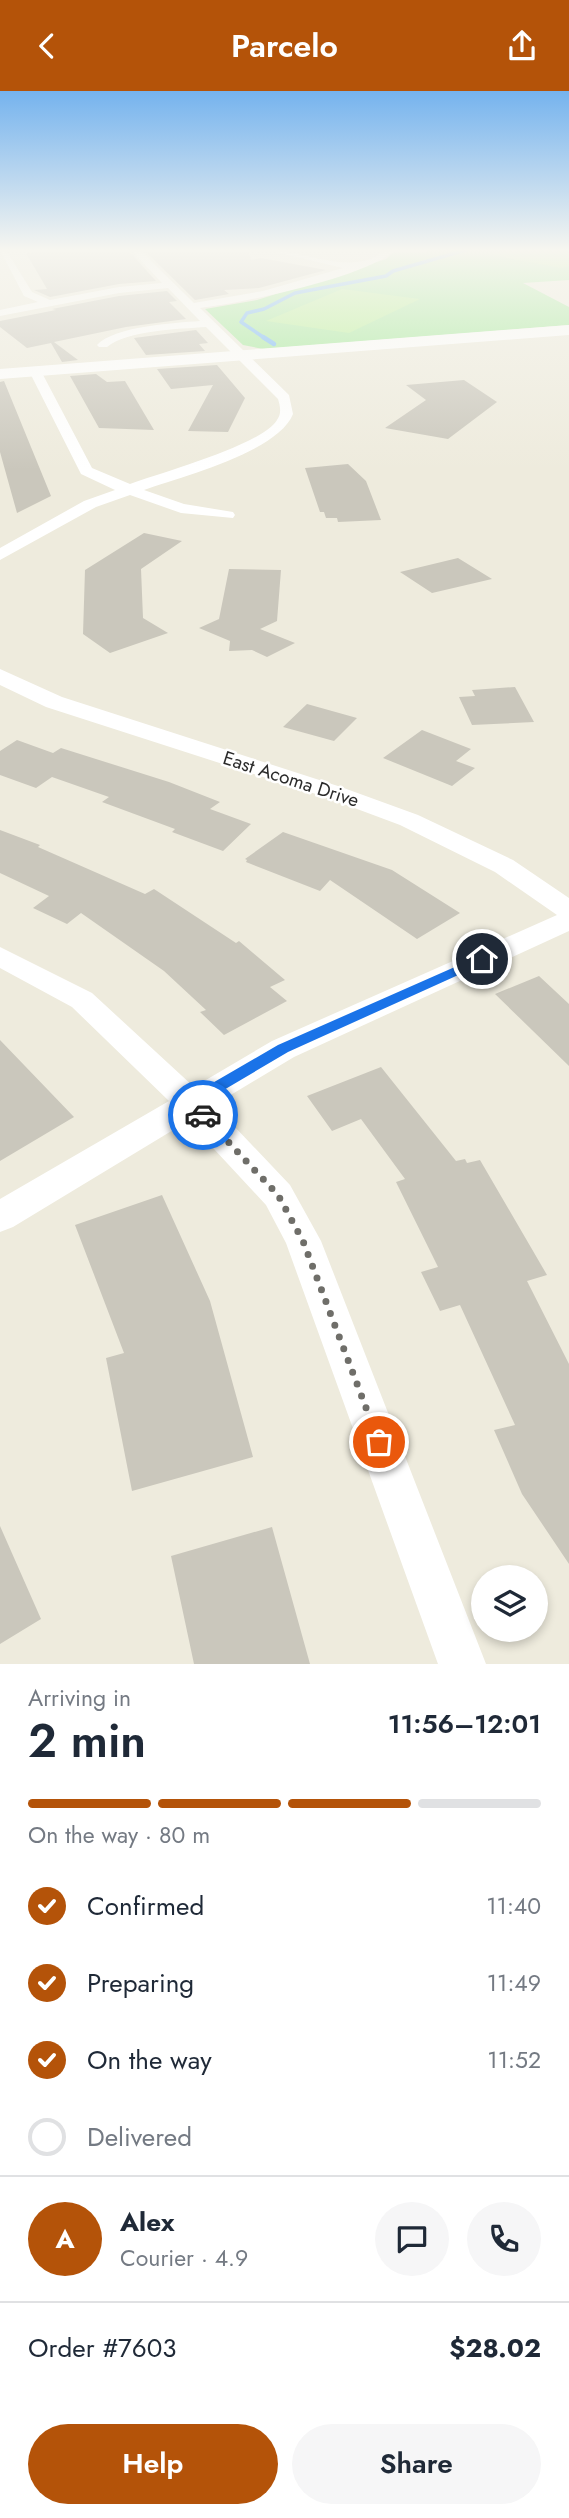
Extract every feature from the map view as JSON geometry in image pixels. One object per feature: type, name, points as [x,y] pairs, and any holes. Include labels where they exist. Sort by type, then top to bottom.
[{"type":"main road","points":[[0,374],[569,330]]},
{"type":"street","points":[[103,345],[109,340],[157,328],[205,323]]},
{"type":"street","points":[[0,555],[70,512],[251,446],[274,432],[285,420],[288,412],[284,398],[209,323]]},
{"type":"street","points":[[35,372],[81,465],[93,475],[181,508],[227,515]]},
{"type":"street","name":"East Acoma Drive","points":[[0,675],[12,684],[54,702],[333,792],[409,820],[504,866],[569,911]]},
{"type":"street","points":[[0,1217],[283,1049],[569,920]]},
{"type":"street","points":[[0,955],[82,1000],[220,1131],[278,1195],[303,1241],[462,1664]]},
{"type":"green space","points":[[220,323],[569,323],[263,349],[243,345]]},
{"type":"green space","points":[[283,323],[369,323],[349,333]]},
{"type":"building","points":[[0,323],[153,323],[54,342],[78,360],[62,362],[51,343],[27,348],[0,327]]},
{"type":"building","points":[[196,330],[208,343],[199,344],[205,351],[146,355],[134,338]]},
{"type":"building","points":[[217,365],[245,398],[228,432],[188,431],[213,385],[171,389],[157,369]]},
{"type":"building","points":[[96,374],[107,382],[125,381],[154,430],[99,428],[70,376]]},
{"type":"building","points":[[464,380],[497,402],[448,439],[385,428],[426,400],[406,385]]},
{"type":"building","points":[[4,381],[51,496],[17,513],[0,452],[0,382]]},
{"type":"building","points":[[348,464],[366,481],[381,520],[338,522],[337,518],[326,518],[324,512],[320,512],[305,468]]},
{"type":"building","points":[[144,533],[182,541],[141,569],[143,618],[168,633],[110,653],[83,634],[85,570]]},
{"type":"building","points":[[458,558],[492,579],[432,593],[400,572]]},
{"type":"building","points":[[229,569],[281,570],[277,621],[260,629],[295,643],[267,657],[252,650],[229,651],[230,641],[199,628],[219,619]]},
{"type":"building","points":[[515,687],[534,722],[472,725],[459,697],[475,696],[472,690]]},
{"type":"building","points":[[307,704],[357,718],[334,741],[283,727]]},
{"type":"building","points":[[422,730],[471,749],[456,761],[475,768],[452,786],[383,758]]},
{"type":"building","points":[[17,740],[53,753],[61,748],[169,782],[220,802],[210,809],[251,824],[223,851],[172,832],[175,829],[102,802],[109,797],[52,777],[36,788],[0,775],[0,751]]},
{"type":"building","points":[[0,830],[40,845],[38,847],[145,894],[154,889],[236,943],[239,941],[285,980],[270,987],[287,1001],[224,1035],[200,1012],[206,1010],[164,971],[81,913],[67,924],[33,908],[49,896],[0,873]]},
{"type":"building","points":[[283,832],[392,870],[460,913],[417,939],[330,880],[320,891],[246,862],[245,859]]},
{"type":"building","points":[[539,976],[569,1004],[569,1066],[495,994]]},
{"type":"building","points":[[0,1040],[74,1117],[0,1161]]},
{"type":"building","points":[[381,1067],[456,1161],[465,1159],[467,1163],[480,1160],[547,1275],[527,1281],[569,1364],[569,1564],[522,1494],[494,1430],[515,1425],[460,1305],[440,1311],[421,1272],[438,1267],[396,1182],[405,1179],[361,1119],[332,1131],[307,1096]]},
{"type":"building","points":[[162,1195],[210,1301],[253,1457],[132,1491],[106,1358],[124,1353],[75,1225]]},
{"type":"building","points":[[0,1526],[41,1619],[0,1644]]},
{"type":"building","points":[[272,1527],[310,1664],[194,1664],[171,1556]]},
{"type":"waterway","points":[[243,323],[264,338]]},
{"type":"waterway","points":[[264,338],[274,344]]},
{"type":"way so far","points":[[203,1115],[278,1195],[303,1241],[379,1442]]},
{"type":"route","points":[[203,1115],[190,1103],[283,1049],[482,959]]}]
